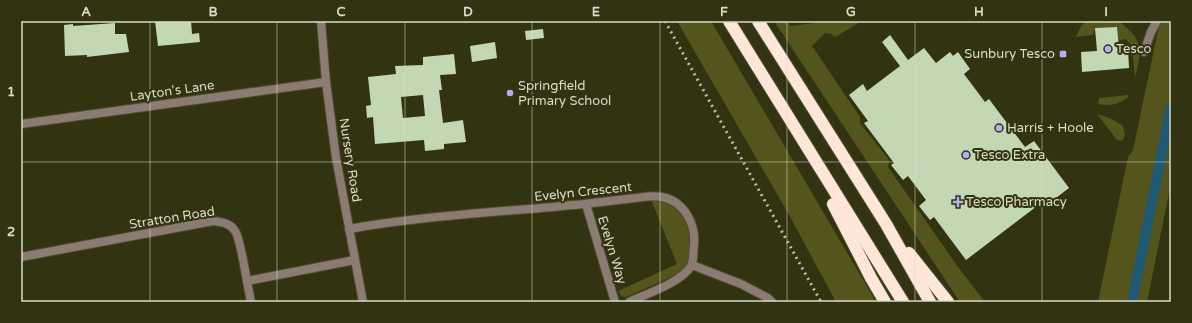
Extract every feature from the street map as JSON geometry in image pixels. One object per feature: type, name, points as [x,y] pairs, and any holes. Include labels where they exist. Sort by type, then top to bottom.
[{"type":"highway","points":[[729,21],[903,302]]},
{"type":"highway","points":[[758,21],[886,224],[930,302]]},
{"type":"highway","points":[[796,129],[871,278],[885,302]]},
{"type":"highway","points":[[886,224],[948,302]]},
{"type":"street","name":"Nursery Road","points":[[321,21],[326,82],[336,158],[363,302]]},
{"type":"street","points":[[1144,52],[1151,32],[1157,21]]},
{"type":"street","name":"Layton's Lane","points":[[21,124],[326,82]]},
{"type":"street","name":"Evelyn Crescent","points":[[350,229],[386,223],[662,197],[674,201],[684,210],[690,220],[694,242],[692,265]]},
{"type":"street","name":"Evelyn Way","points":[[586,204],[615,302]]},
{"type":"street","name":"Stratton Road","points":[[21,257],[213,221],[222,222],[230,225],[236,232],[251,302]]},
{"type":"street","points":[[247,281],[355,260]]},
{"type":"street","points":[[629,302],[677,280],[685,274],[692,265],[741,284],[768,298],[772,302]]},
{"type":"shaded area","points":[[1109,20],[1118,22],[1134,35],[1140,52],[1135,77],[1132,46],[1126,39],[1118,41],[1117,27],[1095,28],[1093,35],[1076,37],[1081,26],[1087,21]]},
{"type":"shaded area","points":[[677,21],[711,21],[876,302],[836,302],[788,213]]},
{"type":"shaded area","points":[[774,21],[787,21],[790,26],[833,21],[878,21],[859,23],[835,37],[831,34],[825,33],[812,46],[860,117],[860,123],[889,160],[888,167],[958,267],[985,302],[960,302]]},
{"type":"shaded area","points":[[1160,21],[1171,21],[1171,183],[1147,302],[1098,302],[1128,157],[1133,150]]},
{"type":"shaded area","points":[[1128,95],[1125,100],[1118,103],[1110,105],[1098,104],[1099,98]]},
{"type":"shaded area","points":[[1097,114],[1110,118],[1123,126],[1125,135],[1122,141],[1117,140]]},
{"type":"shaded area","points":[[650,197],[674,201],[690,220],[692,265],[676,275],[626,297],[621,296],[618,291],[677,264]]},
{"type":"building","points":[[155,21],[191,21],[192,34],[199,33],[200,42],[158,46]]},
{"type":"building","points":[[115,23],[115,34],[126,34],[129,52],[87,57],[87,55],[65,56],[64,25],[73,24],[73,26]]},
{"type":"building","name":"Tesco","points":[[1117,27],[1119,49],[1128,49],[1129,68],[1082,72],[1081,52],[1097,51],[1095,28]]},
{"type":"building","points":[[543,29],[544,38],[526,40],[525,31]]},
{"type":"building","name":"Tesco Extra","points":[[890,35],[908,60],[924,48],[936,63],[950,52],[953,56],[958,52],[970,69],[964,74],[985,102],[989,99],[1025,147],[1034,141],[1069,188],[1048,204],[1045,200],[966,260],[934,217],[930,220],[919,206],[926,200],[908,176],[903,180],[891,165],[894,163],[864,123],[868,121],[849,95],[863,84],[867,91],[900,66],[882,42]]},
{"type":"building","points":[[495,42],[497,58],[472,62],[470,46]]},
{"type":"building","points":[[454,54],[456,74],[440,75],[442,90],[439,90],[443,123],[463,120],[466,142],[444,144],[444,149],[425,151],[424,140],[375,144],[373,117],[367,118],[366,106],[371,105],[368,77],[396,74],[395,66],[423,65],[423,57]],"holes":[[[423,95],[425,116],[403,118],[401,97]]]},
{"type":"waterway","points":[[1132,302],[1171,107]]},
{"type":"railway","points":[[665,21],[821,302]]},
{"type":"place","name":"Tesco","points":[[1108,49]]},
{"type":"place","name":"Sunbury Tesco","points":[[1063,54]]},
{"type":"place","name":"Springfield Primary School","points":[[510,93]]},
{"type":"place","name":"Harris + Hoole","points":[[999,128]]},
{"type":"place","name":"Tesco Extra","points":[[966,155]]},
{"type":"place","name":"Tesco Pharmacy","points":[[958,202]]}]
